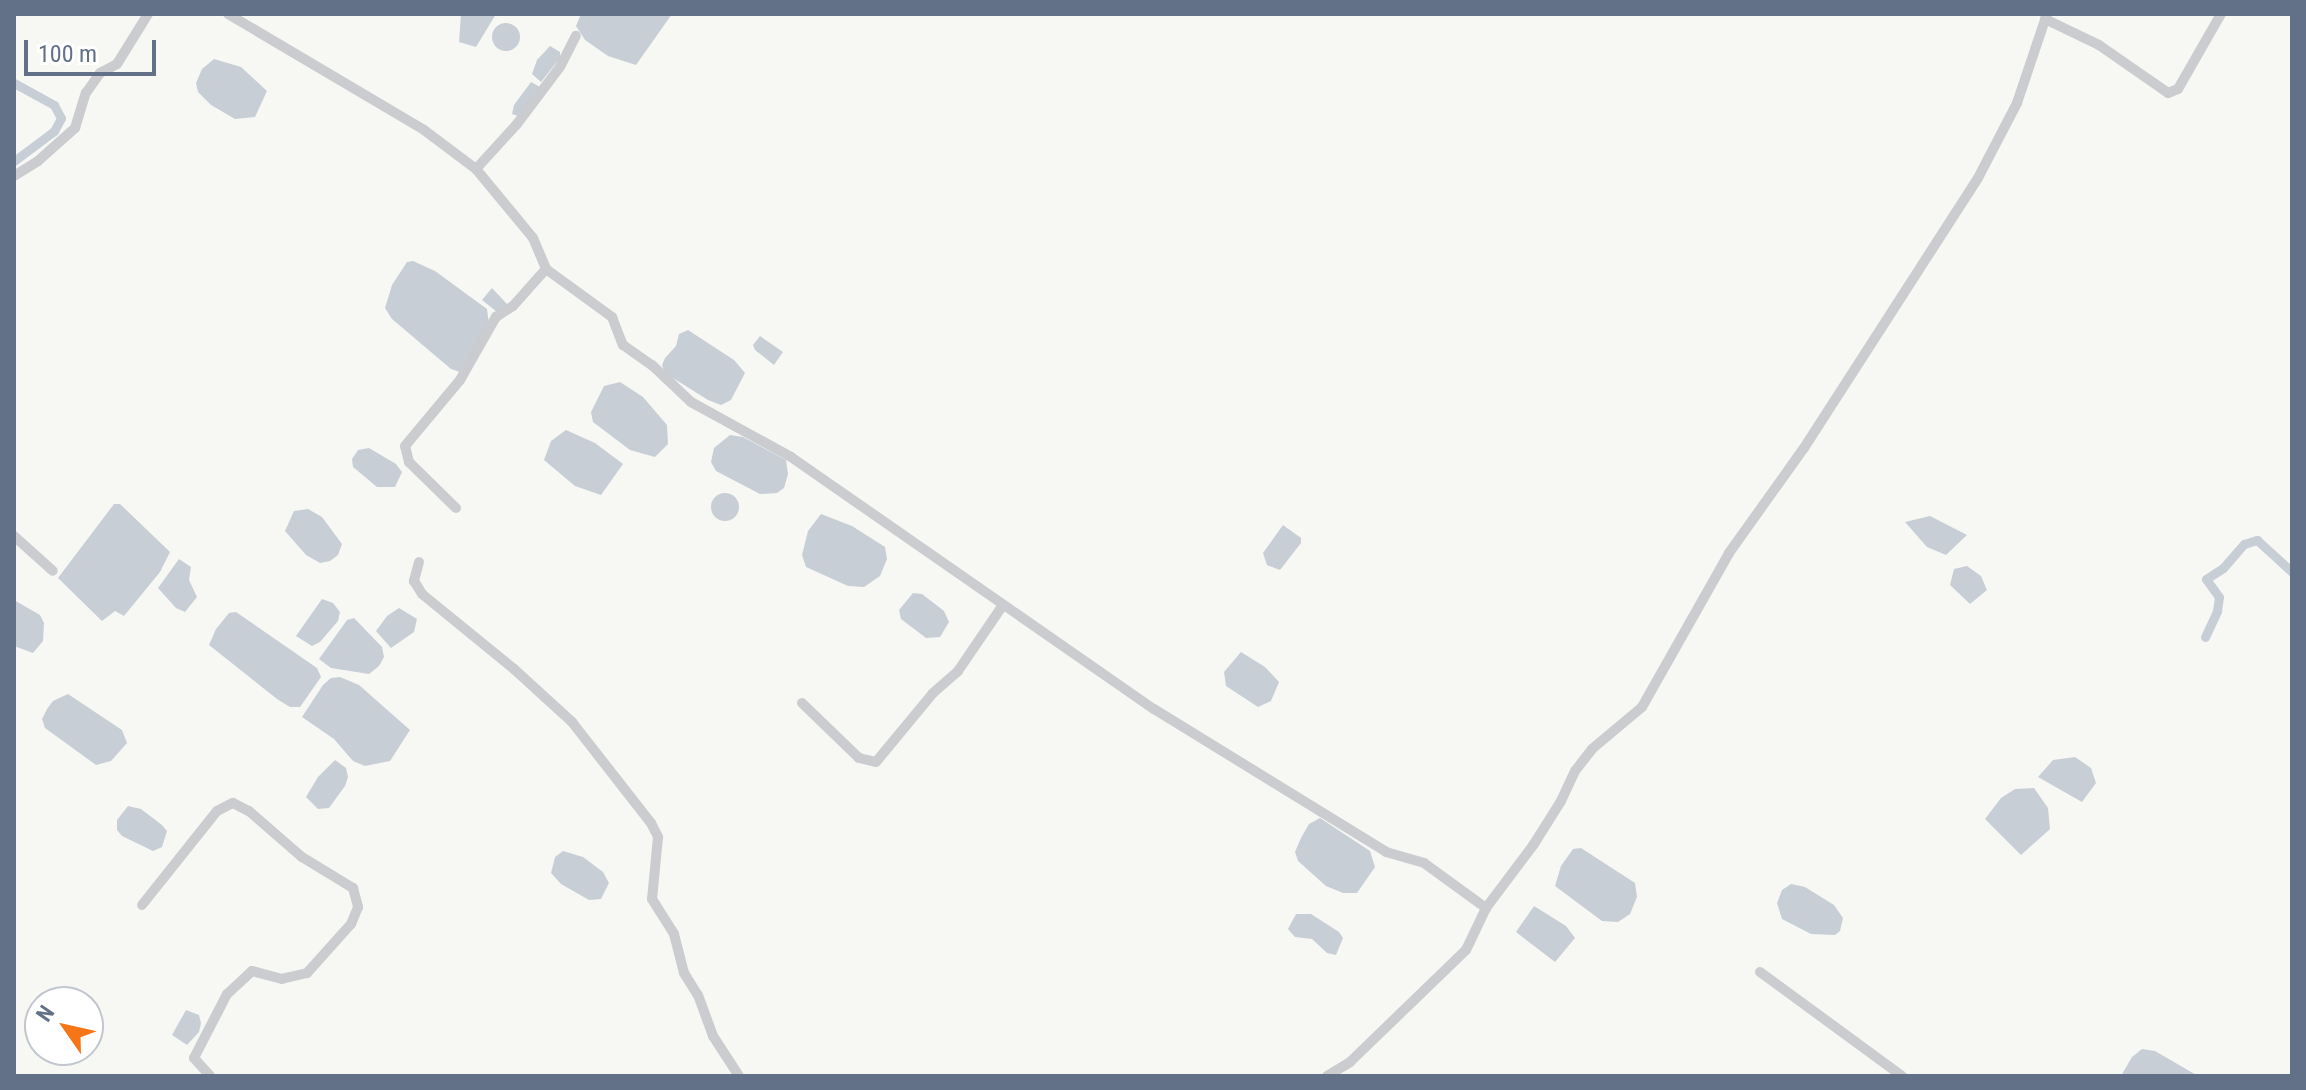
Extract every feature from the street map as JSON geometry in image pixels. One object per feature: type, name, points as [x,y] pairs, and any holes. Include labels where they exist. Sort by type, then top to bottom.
[{"type":"street","points":[[14,176],[38,161],[75,128],[86,93],[100,73],[117,64],[148,14]]},
{"type":"street","points":[[228,14],[424,130],[476,169],[533,238],[546,269],[612,317],[623,345],[652,365],[691,402],[791,457],[1198,736],[1386,852],[1424,863],[1486,908]]},
{"type":"street","points":[[1327,1076],[1350,1062],[1394,1016],[1466,950],[1486,908],[1534,844],[1561,801],[1575,771],[1592,749],[1642,707],[1729,553],[1804,448],[1978,178],[2017,103],[2046,17],[2099,45],[2168,93],[2178,89],[2221,14]]},
{"type":"street","points":[[476,169],[517,124],[560,67],[576,36]]},
{"type":"street","points":[[456,508],[409,462],[405,446],[460,380],[496,317],[513,306],[546,269]]},
{"type":"street","points":[[14,536],[53,571]]},
{"type":"street","points":[[419,562],[414,581],[422,594],[514,669],[572,722],[651,823],[658,837],[652,899],[674,934],[684,973],[698,995],[713,1036],[739,1076]]},
{"type":"street","points":[[802,703],[859,758],[876,762],[933,693],[958,671],[1003,605]]},
{"type":"street","points":[[142,905],[217,811],[233,803],[249,811],[302,857],[353,888],[358,907],[351,924],[307,973],[282,979],[252,971],[227,994],[194,1058],[210,1076]]},
{"type":"street","points":[[1760,972],[1902,1076]]},
{"type":"shaded area","points":[[461,14],[496,14],[476,47],[459,42]]},
{"type":"shaded area","points":[[581,14],[672,14],[636,65],[608,56],[585,40],[576,26]]},
{"type":"shaded area","points":[[506,23],[516,27],[520,37],[516,47],[506,51],[496,47],[492,37],[496,27]]},
{"type":"shaded area","points":[[550,46],[560,52],[560,58],[541,82],[532,74],[537,60]]},
{"type":"shaded area","points":[[214,59],[241,67],[267,91],[255,117],[235,119],[211,105],[198,92],[196,83],[202,69]]},
{"type":"shaded area","points":[[531,82],[540,87],[518,116],[512,114],[514,105]]},
{"type":"shaded area","points":[[413,261],[435,271],[487,309],[489,325],[460,372],[451,369],[392,319],[385,308],[392,285],[407,262]]},
{"type":"shaded area","points":[[492,288],[507,304],[497,312],[482,300]]},
{"type":"shaded area","points":[[688,330],[734,360],[745,373],[731,400],[721,405],[708,400],[665,373],[662,365],[665,358],[676,346],[679,334]]},
{"type":"shaded area","points":[[760,336],[783,352],[774,365],[755,350],[753,345]]},
{"type":"shaded area","points":[[620,382],[643,397],[667,425],[668,444],[655,457],[630,450],[593,422],[591,412],[604,386]]},
{"type":"shaded area","points":[[566,430],[595,443],[623,464],[601,495],[575,486],[544,460],[551,441]]},
{"type":"shaded area","points":[[730,435],[743,437],[786,460],[788,474],[784,488],[777,493],[760,494],[716,471],[711,462],[714,448]]},
{"type":"shaded area","points":[[369,448],[396,464],[402,472],[395,487],[377,487],[353,467],[352,459],[358,450]]},
{"type":"shaded area","points":[[725,493],[735,497],[739,507],[735,517],[725,521],[715,517],[711,507],[715,497]]},
{"type":"shaded area","points":[[114,504],[120,504],[170,552],[160,572],[124,616],[115,611],[102,621],[58,578]]},
{"type":"shaded area","points":[[308,509],[322,517],[342,544],[338,555],[330,561],[320,563],[306,555],[285,531],[294,511]]},
{"type":"shaded area","points":[[821,514],[852,526],[885,547],[887,559],[880,576],[864,587],[848,586],[806,567],[802,555],[808,531]]},
{"type":"shaded area","points":[[1930,516],[1967,535],[1946,555],[1927,547],[1905,522]]},
{"type":"shaded area","points":[[1283,525],[1301,538],[1301,543],[1280,570],[1267,565],[1263,553]]},
{"type":"shaded area","points":[[179,559],[191,567],[189,580],[197,597],[185,612],[176,608],[158,588]]},
{"type":"shaded area","points":[[1967,566],[1981,576],[1987,590],[1970,604],[1950,585],[1954,569]]},
{"type":"shaded area","points":[[913,593],[922,594],[944,611],[949,622],[940,637],[926,638],[901,619],[899,610]]},
{"type":"shaded area","points":[[322,599],[333,603],[340,612],[338,621],[320,642],[312,646],[296,636]]},
{"type":"shaded area","points":[[14,600],[40,615],[44,623],[43,641],[33,653],[14,646]]},
{"type":"shaded area","points":[[399,608],[417,619],[414,632],[391,648],[376,631],[387,616]]},
{"type":"shaded area","points":[[236,612],[317,668],[321,677],[300,707],[290,707],[277,699],[209,645],[216,629],[229,613]]},
{"type":"shaded area","points":[[354,618],[382,647],[384,657],[369,674],[331,668],[319,659],[347,620]]},
{"type":"shaded area","points":[[1241,652],[1265,667],[1279,682],[1271,701],[1258,707],[1226,686],[1224,672]]},
{"type":"shaded area","points":[[340,677],[359,685],[410,730],[390,761],[365,766],[353,761],[334,739],[302,717],[323,685],[331,678]]},
{"type":"shaded area","points":[[68,694],[122,730],[127,743],[111,761],[96,765],[45,728],[42,719],[47,709],[53,701]]},
{"type":"shaded area","points":[[2075,757],[2091,768],[2096,783],[2082,802],[2038,777],[2053,760]]},
{"type":"shaded area","points":[[335,760],[346,768],[348,777],[345,786],[329,808],[318,809],[306,797],[318,777]]},
{"type":"shaded area","points":[[2034,788],[2048,808],[2050,829],[2021,855],[1985,819],[2001,798],[2015,789]]},
{"type":"shaded area","points":[[128,806],[141,809],[167,831],[162,847],[153,851],[122,836],[117,830],[117,820]]},
{"type":"shaded area","points":[[1320,818],[1370,851],[1375,867],[1357,893],[1343,893],[1326,886],[1298,861],[1295,852],[1301,838],[1309,824]]},
{"type":"shaded area","points":[[1581,848],[1635,883],[1637,897],[1630,914],[1618,922],[1602,921],[1555,886],[1561,866],[1573,849]]},
{"type":"shaded area","points":[[563,851],[583,857],[603,872],[609,883],[601,899],[589,900],[561,884],[551,873],[555,857]]},
{"type":"shaded area","points":[[1791,884],[1805,887],[1834,905],[1843,918],[1840,931],[1835,935],[1811,934],[1782,919],[1777,903],[1782,890]]},
{"type":"shaded area","points":[[1534,906],[1566,926],[1575,938],[1555,962],[1516,932]]},
{"type":"shaded area","points":[[1296,914],[1311,914],[1339,932],[1343,938],[1336,955],[1327,953],[1312,939],[1295,937],[1288,929]]},
{"type":"shaded area","points":[[186,1010],[199,1015],[201,1023],[199,1032],[187,1045],[172,1035]]},
{"type":"shaded area","points":[[2142,1049],[2155,1051],[2198,1076],[2121,1076],[2132,1057]]},
{"type":"waterway","points":[[14,83],[54,105],[61,118],[54,131],[14,161]]},
{"type":"waterway","points":[[2205,637],[2217,611],[2219,597],[2206,579],[2223,568],[2244,544],[2257,540],[2292,572]]}]
